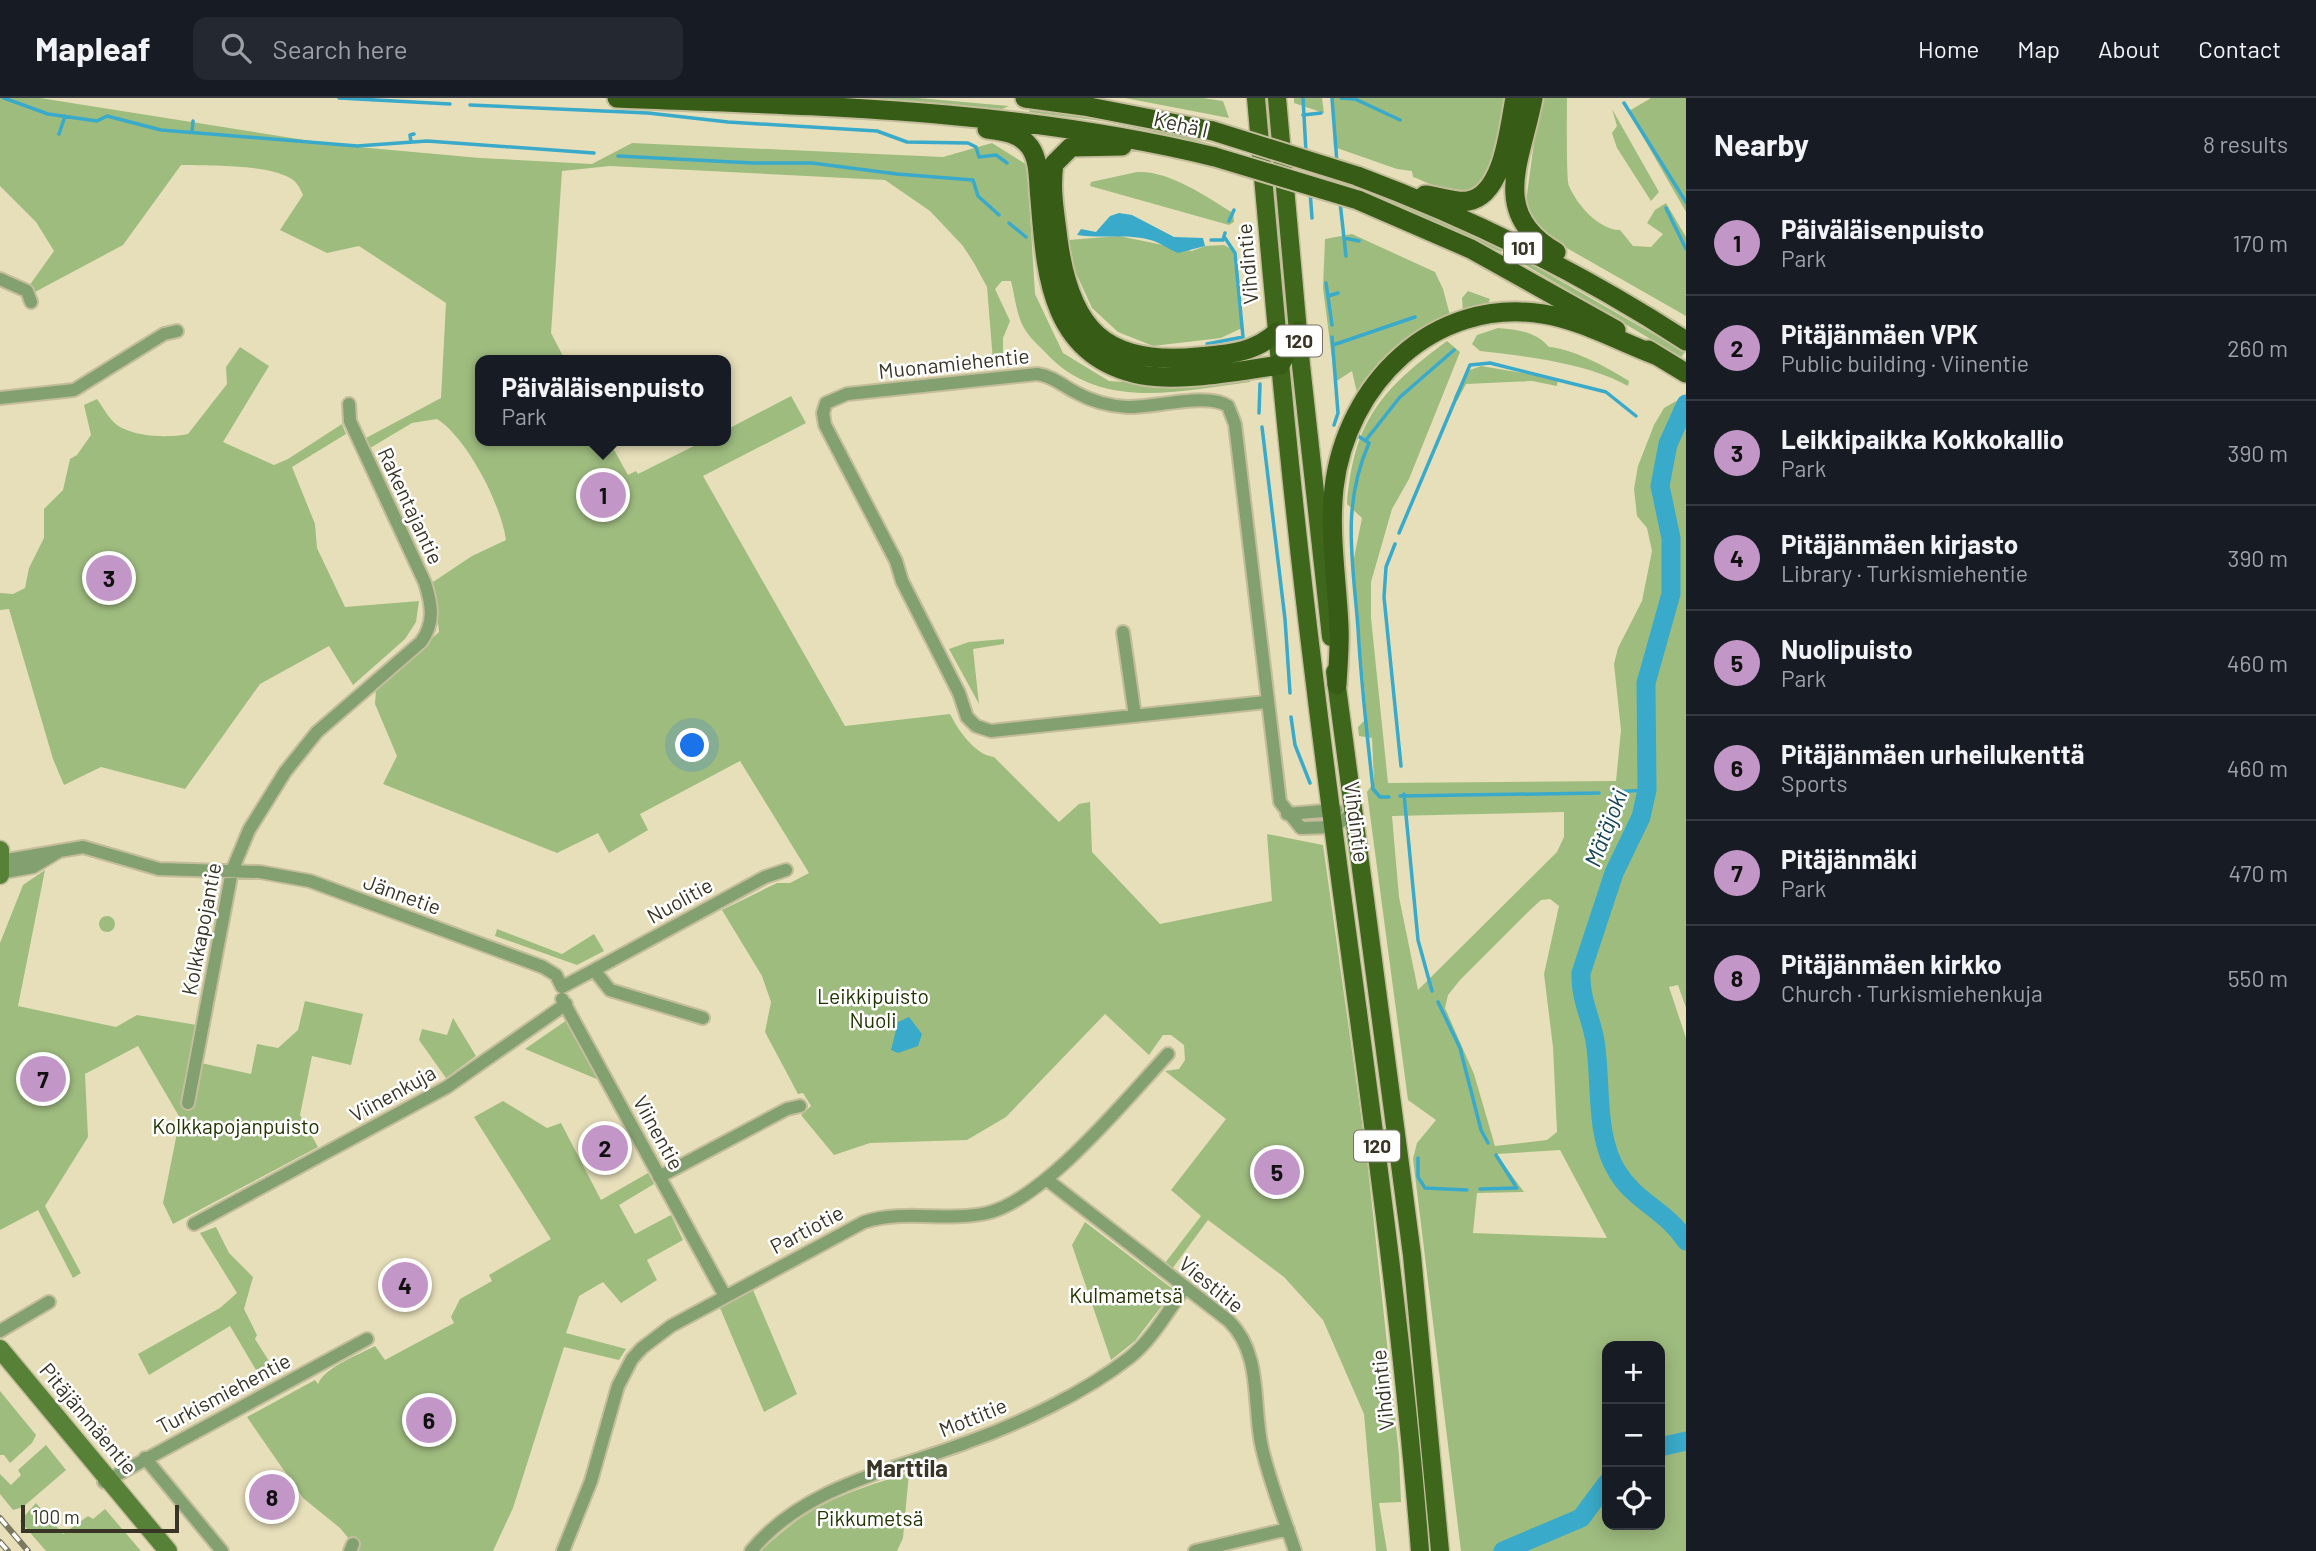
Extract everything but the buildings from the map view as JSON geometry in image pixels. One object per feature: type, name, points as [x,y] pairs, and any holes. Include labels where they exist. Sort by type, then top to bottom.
[{"type":"highway","name":"Kehä I","points":[[617,98],[916,112],[1043,123],[1153,141],[1358,200],[1513,271],[1681,370]]},
{"type":"highway","name":"Kehä I","points":[[1025,98],[1097,108],[1213,131],[1357,176],[1485,229],[1638,310],[1686,341]]},
{"type":"highway","points":[[1403,193],[1462,201],[1478,198],[1486,191],[1501,163],[1515,98]]},
{"type":"highway","points":[[1533,98],[1513,190],[1520,221],[1540,243],[1611,283],[1638,310]]},
{"type":"highway","points":[[916,112],[950,126],[1006,132],[1019,137],[1029,146],[1036,162],[1044,251],[1051,294],[1064,323],[1093,354],[1122,369],[1163,376],[1280,365],[1298,331]]},
{"type":"highway","points":[[1153,141],[1118,146],[1079,145],[1064,152],[1054,164],[1053,195],[1063,276],[1075,309],[1101,338],[1141,357],[1184,358],[1252,350],[1277,332]]},
{"type":"highway","points":[[1337,685],[1339,628],[1333,544],[1334,490],[1342,446],[1355,414],[1374,384],[1412,347],[1444,328],[1471,319],[1512,313],[1542,314],[1583,326],[1658,356]]},
{"type":"main road","name":"Vihdintie","points":[[1256,98],[1280,365],[1333,827],[1395,1287],[1420,1551]]},
{"type":"main road","name":"Vihdintie","points":[[1277,98],[1298,331],[1337,685],[1412,1255],[1440,1551]]},
{"type":"main road","name":"Pitäjänmäentie","points":[[0,1349],[157,1551]]},
{"type":"main road","name":"Pitäjänmäentie","points":[[0,1364],[168,1551]]},
{"type":"street","points":[[0,279],[27,291],[31,302]]},
{"type":"street","points":[[0,398],[74,390],[164,334],[177,331]]},
{"type":"street","name":"Muonamiehentie","points":[[1135,716],[991,731],[971,722],[902,581],[896,561],[825,425],[823,413],[827,403],[847,394],[1037,374],[1053,378],[1082,396],[1112,405],[1145,407],[1212,400],[1228,406],[1235,425],[1277,792],[1287,814]]},
{"type":"street","name":"Rakentajantie","points":[[349,404],[350,421],[425,583],[432,611],[430,626]]},
{"type":"street","name":"Kolkkapojantie","points":[[188,1103],[232,871],[259,811],[301,751],[333,715],[421,642],[430,626]]},
{"type":"street","points":[[1123,632],[1135,716],[1266,702]]},
{"type":"street","points":[[1287,814],[1331,808],[1352,814]]},
{"type":"street","points":[[1287,814],[1301,828],[1333,827],[1352,814]]},
{"type":"street","name":"Jännetie","points":[[0,865],[33,867],[61,850],[89,848],[159,869],[232,871],[310,881],[543,967],[556,975],[562,987]]},
{"type":"street","name":"Nuolitie","points":[[594,970],[765,877],[786,870]]},
{"type":"street","points":[[562,987],[594,970],[610,990],[703,1018]]},
{"type":"street","name":"Viinentie","points":[[562,987],[560,993],[725,1296]]},
{"type":"street","name":"Viinenkuja","points":[[194,1224],[447,1087],[566,1004]]},
{"type":"street","name":"Partiotie","points":[[563,1551],[591,1481],[618,1386],[632,1359],[654,1337],[864,1222],[882,1218],[987,1213],[1006,1205],[1065,1163],[1168,1054]]},
{"type":"street","points":[[659,1177],[787,1109],[800,1106]]},
{"type":"street","name":"Viestitie","points":[[1046,1179],[1229,1321],[1247,1344],[1253,1367],[1262,1452],[1295,1551]]},
{"type":"street","name":"Mottitie","points":[[751,1551],[784,1521],[826,1493],[1008,1427],[1118,1366],[1140,1348],[1185,1287]]},
{"type":"street","points":[[0,1331],[49,1302]]},
{"type":"street","name":"Turkismiehentie","points":[[104,1482],[367,1339]]},
{"type":"street","points":[[145,1458],[222,1551]]},
{"type":"street","points":[[1195,1551],[1288,1529]]},
{"type":"green space","name":"Leikkipuisto Nuoli","points":[[0,98],[40,98],[336,145],[480,158],[592,164],[632,143],[943,157],[992,143],[1027,165],[1035,294],[1063,353],[1109,381],[1161,384],[1250,378],[1250,382],[1196,390],[1142,393],[1115,390],[1090,383],[1066,371],[1028,335],[1019,317],[1011,281],[1002,281],[995,289],[1010,321],[1003,338],[1003,358],[993,361],[987,287],[974,263],[963,246],[930,211],[885,180],[610,166],[562,171],[551,333],[562,355],[475,355],[475,446],[612,446],[628,475],[636,471],[638,474],[694,446],[731,446],[731,427],[791,396],[806,423],[703,476],[845,726],[950,714],[974,747],[994,757],[1059,822],[1079,804],[1090,802],[1092,852],[1160,924],[1272,901],[1267,834],[1323,845],[1366,1150],[1399,1454],[1401,1502],[1379,1503],[1387,1551],[1376,1551],[1364,1414],[1323,1320],[1284,1277],[1208,1220],[1172,1269],[1165,1263],[1201,1216],[1171,1190],[1226,1119],[1165,1071],[1179,1069],[1185,1060],[1184,1045],[1171,1035],[1163,1035],[1149,1055],[1105,1014],[1006,1117],[967,1140],[870,1143],[834,1155],[801,1115],[811,1106],[803,1093],[798,1094],[765,1032],[771,1002],[762,976],[722,910],[777,883],[790,883],[809,873],[740,761],[640,814],[648,830],[609,853],[598,833],[557,853],[383,784],[397,756],[375,704],[376,688],[439,632],[433,582],[472,556],[506,540],[503,525],[481,473],[460,441],[437,419],[412,423],[370,448],[366,438],[441,398],[446,303],[359,246],[327,253],[280,230],[303,195],[295,181],[267,170],[221,166],[181,165],[123,245],[35,292],[29,286],[54,251],[36,222],[0,186]]},
{"type":"green space","points":[[841,98],[918,98],[1009,106],[1002,109]]},
{"type":"green space","points":[[1125,98],[1203,98],[1223,101],[1229,118]]},
{"type":"green space","points":[[1294,98],[1322,98],[1324,113],[1294,103]]},
{"type":"green space","points":[[1332,98],[1507,98],[1496,152],[1484,178],[1476,187],[1460,192],[1440,188],[1413,177],[1412,171],[1397,169],[1334,147]]},
{"type":"green space","points":[[1540,98],[1567,98],[1569,186],[1577,201],[1597,221],[1604,226],[1620,230],[1633,246],[1651,247],[1663,234],[1647,223],[1655,210],[1666,203],[1686,237],[1686,316],[1551,239],[1534,224],[1526,202]]},
{"type":"green space","points":[[1651,98],[1686,98],[1686,212],[1629,111]]},
{"type":"green space","points":[[1032,108],[1157,129],[1214,145],[1103,121],[1029,112]]},
{"type":"green space","points":[[1612,109],[1659,192],[1651,201],[1617,148],[1612,133],[1617,126]]},
{"type":"green space","points":[[1137,172],[1161,175],[1186,185],[1233,213],[1234,222],[1229,225],[1090,186],[1091,182]]},
{"type":"green space","points":[[1358,187],[1418,209],[1504,249],[1501,252]]},
{"type":"green space","points":[[1271,196],[1278,198],[1290,316],[1282,317]]},
{"type":"green space","points":[[1352,234],[1435,272],[1451,319],[1358,397],[1352,371],[1335,382],[1323,288],[1325,239]]},
{"type":"green space","points":[[1119,236],[1192,251],[1205,246],[1224,245],[1233,250],[1242,328],[1221,338],[1153,346],[1118,332],[1092,308],[1075,271],[1069,240]]},
{"type":"green space","points":[[1522,263],[1531,264],[1685,352],[1681,357]]},
{"type":"green space","points":[[1468,291],[1490,299],[1487,306],[1463,313],[1462,298]]},
{"type":"green space","points":[[1498,328],[1526,332],[1549,347],[1569,351],[1590,360],[1629,381],[1628,386],[1575,366],[1480,351],[1472,344],[1477,335]]},
{"type":"green space","points":[[1447,341],[1460,352],[1409,479],[1392,509],[1371,582],[1371,618],[1388,783],[1616,781],[1621,730],[1614,664],[1618,648],[1642,601],[1652,551],[1647,528],[1637,516],[1634,489],[1638,466],[1654,425],[1664,408],[1676,401],[1686,410],[1686,1008],[1678,985],[1669,987],[1686,1038],[1686,1551],[1461,1551],[1413,1159],[1417,1143],[1436,1120],[1408,1100],[1367,792],[1374,782],[1372,738],[1359,736],[1358,727],[1367,718],[1353,563],[1362,518],[1347,504],[1356,450],[1364,428],[1388,392]],"holes":[[[1564,812],[1564,837],[1557,852],[1418,990],[1399,897],[1392,816]],[[1550,899],[1559,906],[1544,974],[1553,1047],[1557,1132],[1547,1140],[1495,1146],[1474,1074],[1445,1008],[1448,995],[1460,980],[1541,900]],[[1560,1150],[1607,1238],[1473,1233],[1477,1193],[1524,1192],[1496,1154]]]},
{"type":"green space","points":[[240,347],[269,366],[223,442],[274,465],[342,424],[346,434],[292,467],[315,524],[317,548],[345,607],[419,601],[416,622],[405,639],[353,685],[329,646],[260,684],[185,789],[101,767],[64,785],[53,759],[9,609],[0,610],[0,593],[13,594],[25,588],[29,568],[44,538],[44,509],[63,490],[70,459],[77,455],[91,435],[84,405],[97,399],[114,423],[138,433],[163,436],[188,434],[227,384],[226,367]]},
{"type":"green space","points":[[1481,366],[1558,379],[1557,386],[1532,381],[1466,384],[1457,401],[1454,397],[1467,371]]},
{"type":"green space","points":[[1004,639],[1004,644],[973,649],[979,704],[949,649],[969,642]]},
{"type":"green space","name":"Kolkkapojanpuisto","points":[[45,870],[18,1006],[116,1027],[137,1015],[209,1027],[201,1063],[251,1074],[257,1044],[278,1048],[298,1030],[305,1001],[363,1014],[351,1065],[312,1056],[300,1115],[318,1147],[173,1224],[163,1203],[180,1118],[138,1046],[85,1074],[88,1137],[45,1206],[81,1273],[73,1278],[38,1210],[0,1230],[0,943],[23,885]]},
{"type":"green space","points":[[107,916],[113,918],[113,930],[107,932],[101,930],[99,924],[101,918]]},
{"type":"green space","points":[[497,929],[562,954],[594,934],[604,951],[577,965],[495,936]]},
{"type":"green space","points":[[453,1018],[476,1056],[446,1078],[419,1040],[422,1029],[447,1035]]},
{"type":"green space","points":[[567,1020],[599,1080],[525,1049]]},
{"type":"green space","points":[[503,1101],[547,1128],[561,1123],[601,1200],[648,1173],[654,1184],[619,1205],[635,1234],[671,1215],[683,1240],[647,1260],[657,1280],[621,1303],[603,1282],[579,1296],[566,1333],[626,1349],[619,1360],[564,1347],[513,1508],[493,1551],[359,1551],[340,1528],[303,1498],[247,1417],[315,1380],[318,1384],[335,1367],[375,1346],[385,1360],[454,1323],[451,1317],[460,1299],[492,1281],[489,1275],[551,1239],[474,1117]]},
{"type":"green space","name":"Kulmametsä","points":[[1085,1222],[1174,1290],[1135,1341],[1111,1360],[1072,1245]]},
{"type":"green space","points":[[216,1227],[229,1253],[253,1277],[244,1309],[257,1335],[255,1339],[276,1372],[262,1380],[230,1326],[149,1375],[138,1354],[220,1308],[237,1293],[200,1233]]},
{"type":"green space","points":[[753,1290],[797,1394],[764,1412],[720,1308]]},
{"type":"green space","points":[[0,1391],[36,1435],[32,1443],[10,1463],[4,1455],[0,1455]]},
{"type":"green space","points":[[46,1445],[66,1470],[23,1507],[13,1510],[0,1494],[0,1474],[11,1485],[21,1475],[18,1470]]},
{"type":"green space","name":"Pikkumetsä","points":[[909,1473],[903,1538],[897,1551],[761,1551],[796,1522],[829,1501]]},
{"type":"green space","points":[[36,1503],[63,1534],[88,1516],[93,1519],[105,1509],[141,1551],[46,1551],[20,1521]]},
{"type":"water","points":[[1119,213],[1132,215],[1174,237],[1203,238],[1205,246],[1178,253],[1145,239],[1077,235],[1081,229],[1096,232],[1110,216]]},
{"type":"water","points":[[909,1017],[922,1034],[918,1046],[898,1053],[891,1050],[898,1022]]},
{"type":"waterway","points":[[4,98],[48,114],[97,121],[107,116],[161,130],[357,146],[427,141],[594,153]]},
{"type":"waterway","points":[[339,98],[450,104]]},
{"type":"waterway","points":[[1303,98],[1306,152]]},
{"type":"waterway","points":[[1332,98],[1337,163]]},
{"type":"waterway","points":[[1341,98],[1355,99],[1400,120]]},
{"type":"waterway","points":[[1624,103],[1686,202]]},
{"type":"waterway","points":[[470,105],[648,113],[728,122],[877,131],[907,142],[968,143],[976,147],[979,157],[996,155],[1007,163]]},
{"type":"waterway","points":[[1303,115],[1321,113]]},
{"type":"waterway","points":[[59,134],[65,116]]},
{"type":"waterway","points":[[192,132],[193,121]]},
{"type":"waterway","points":[[411,142],[410,135],[414,134]]},
{"type":"waterway","points":[[618,156],[753,163],[812,163],[973,180],[978,196],[999,215]]},
{"type":"waterway","points":[[1310,191],[1312,218]]},
{"type":"waterway","points":[[1340,202],[1346,256]]},
{"type":"waterway","points":[[1666,208],[1686,249]]},
{"type":"waterway","points":[[1229,221],[1234,210]]},
{"type":"waterway","points":[[1009,223],[1026,237]]},
{"type":"waterway","points":[[1211,240],[1223,240],[1225,233]]},
{"type":"waterway","points":[[1207,344],[1243,337],[1235,253],[1225,238]]},
{"type":"waterway","points":[[1344,238],[1359,241]]},
{"type":"waterway","points":[[1326,283],[1332,325]]},
{"type":"waterway","points":[[1328,296],[1338,293]]},
{"type":"waterway","points":[[1333,345],[1415,317]]},
{"type":"waterway","points":[[1332,337],[1338,413],[1334,425]]},
{"type":"waterway","points":[[1366,440],[1400,397],[1454,350]]},
{"type":"waterway","points":[[1399,533],[1470,365],[1490,363],[1606,392],[1636,416]]},
{"type":"waterway","points":[[1259,413],[1260,384]]},
{"type":"waterway","name":"Mätäjoki","points":[[1686,404],[1668,444],[1660,486],[1671,538],[1671,594],[1646,683],[1647,790],[1641,817],[1614,873],[1581,973],[1582,991],[1595,1041],[1602,1126],[1610,1158],[1625,1183],[1670,1222],[1686,1241]]},
{"type":"waterway","points":[[1262,427],[1285,619],[1290,693]]},
{"type":"waterway","points":[[1358,436],[1369,443],[1355,489],[1351,534],[1362,688],[1373,789],[1380,797],[1389,797]]},
{"type":"waterway","points":[[1395,544],[1386,567],[1384,597],[1401,766]]},
{"type":"waterway","points":[[1291,717],[1295,745],[1310,783]]},
{"type":"waterway","name":"Mätäjoki","points":[[1646,760],[1653,760]]},
{"type":"waterway","points":[[1612,792],[1647,790]]},
{"type":"waterway","points":[[1400,796],[1599,793]]},
{"type":"waterway","points":[[1404,794],[1418,940],[1432,991]]},
{"type":"waterway","points":[[1438,1002],[1460,1048],[1481,1130],[1488,1143]]},
{"type":"waterway","points":[[1496,1155],[1515,1185]]},
{"type":"waterway","points":[[1418,1158],[1418,1177],[1425,1188],[1467,1190]]},
{"type":"waterway","points":[[1480,1189],[1517,1188]]},
{"type":"waterway","name":"Mätäjoki","points":[[1665,1446],[1686,1441]]},
{"type":"waterway","name":"Mätäjoki","points":[[1503,1551],[1581,1518],[1602,1490]]},
{"type":"railway","points":[[0,1518],[28,1551]]},
{"type":"railway","points":[[0,1542],[8,1551]]},
{"type":"place","name":"Päiväläisenpuisto","points":[[603,495]]},
{"type":"place","name":"Leikkipaikka Kokkokallio","points":[[109,578]]},
{"type":"place","name":"Pitäjänmäki","points":[[43,1079]]},
{"type":"place","name":"Pitäjänmäen VPK","points":[[605,1148]]},
{"type":"place","name":"Nuolipuisto","points":[[1277,1172]]},
{"type":"place","name":"Pitäjänmäen kirjasto","points":[[405,1285]]},
{"type":"place","name":"Pitäjänmäen urheilukenttä","points":[[429,1420]]},
{"type":"place","name":"Pitäjänmäen kirkko","points":[[272,1497]]},
{"type":"district","name":"Marttila","points":[[907,1469]]}]
